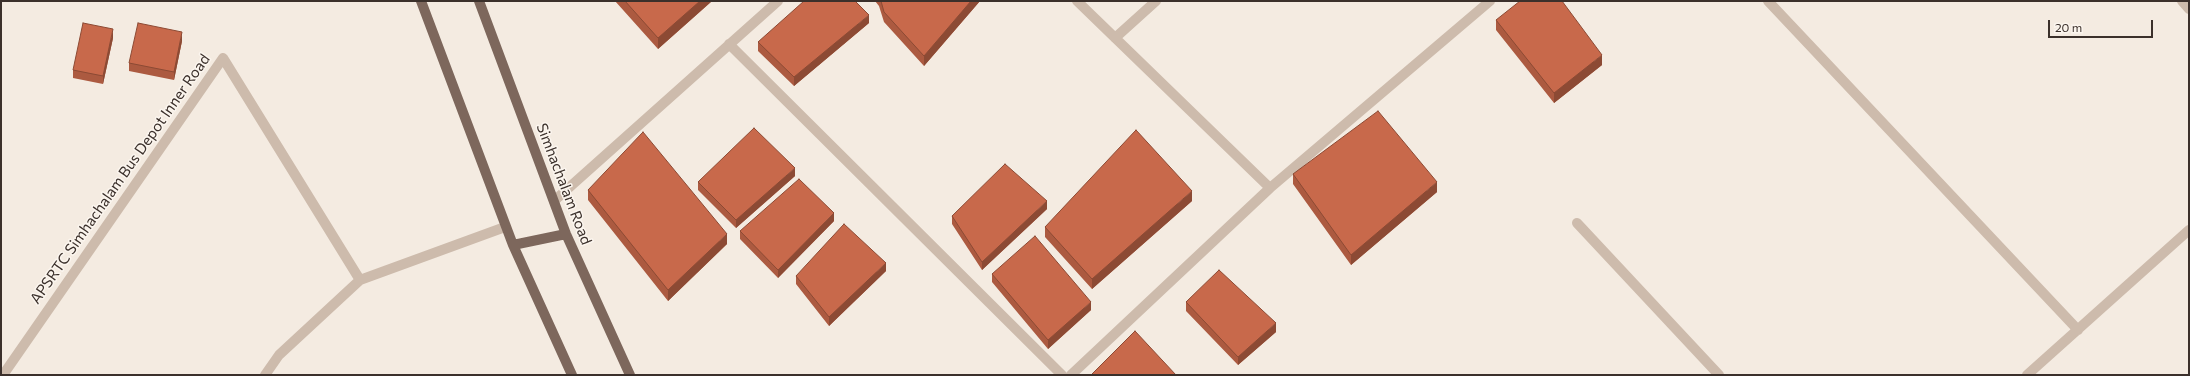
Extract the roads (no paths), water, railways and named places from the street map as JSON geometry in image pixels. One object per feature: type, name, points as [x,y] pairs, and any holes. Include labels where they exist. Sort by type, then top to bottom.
[{"type":"main road","points":[[421,1],[505,227],[572,375]]},
{"type":"main road","name":"Simhachalam Road","points":[[479,1],[566,234],[630,375]]},
{"type":"main road","points":[[513,246],[566,234]]},
{"type":"street","points":[[554,202],[778,1]]},
{"type":"street","points":[[1077,1],[1270,188]]},
{"type":"street","points":[[1115,38],[1156,1]]},
{"type":"street","points":[[1071,375],[1270,188],[1490,1]]},
{"type":"street","points":[[1768,1],[2078,330]]},
{"type":"street","points":[[2182,1],[2189,9]]},
{"type":"street","points":[[729,44],[1062,375]]},
{"type":"street","name":"APSRTC Simhachalam Bus Depot Inner Road","points":[[3,375],[223,58],[360,280]]},
{"type":"street","points":[[1577,223],[1719,375]]},
{"type":"street","points":[[265,375],[279,355],[360,280],[505,227]]},
{"type":"street","points":[[2027,375],[2189,230]]}]
